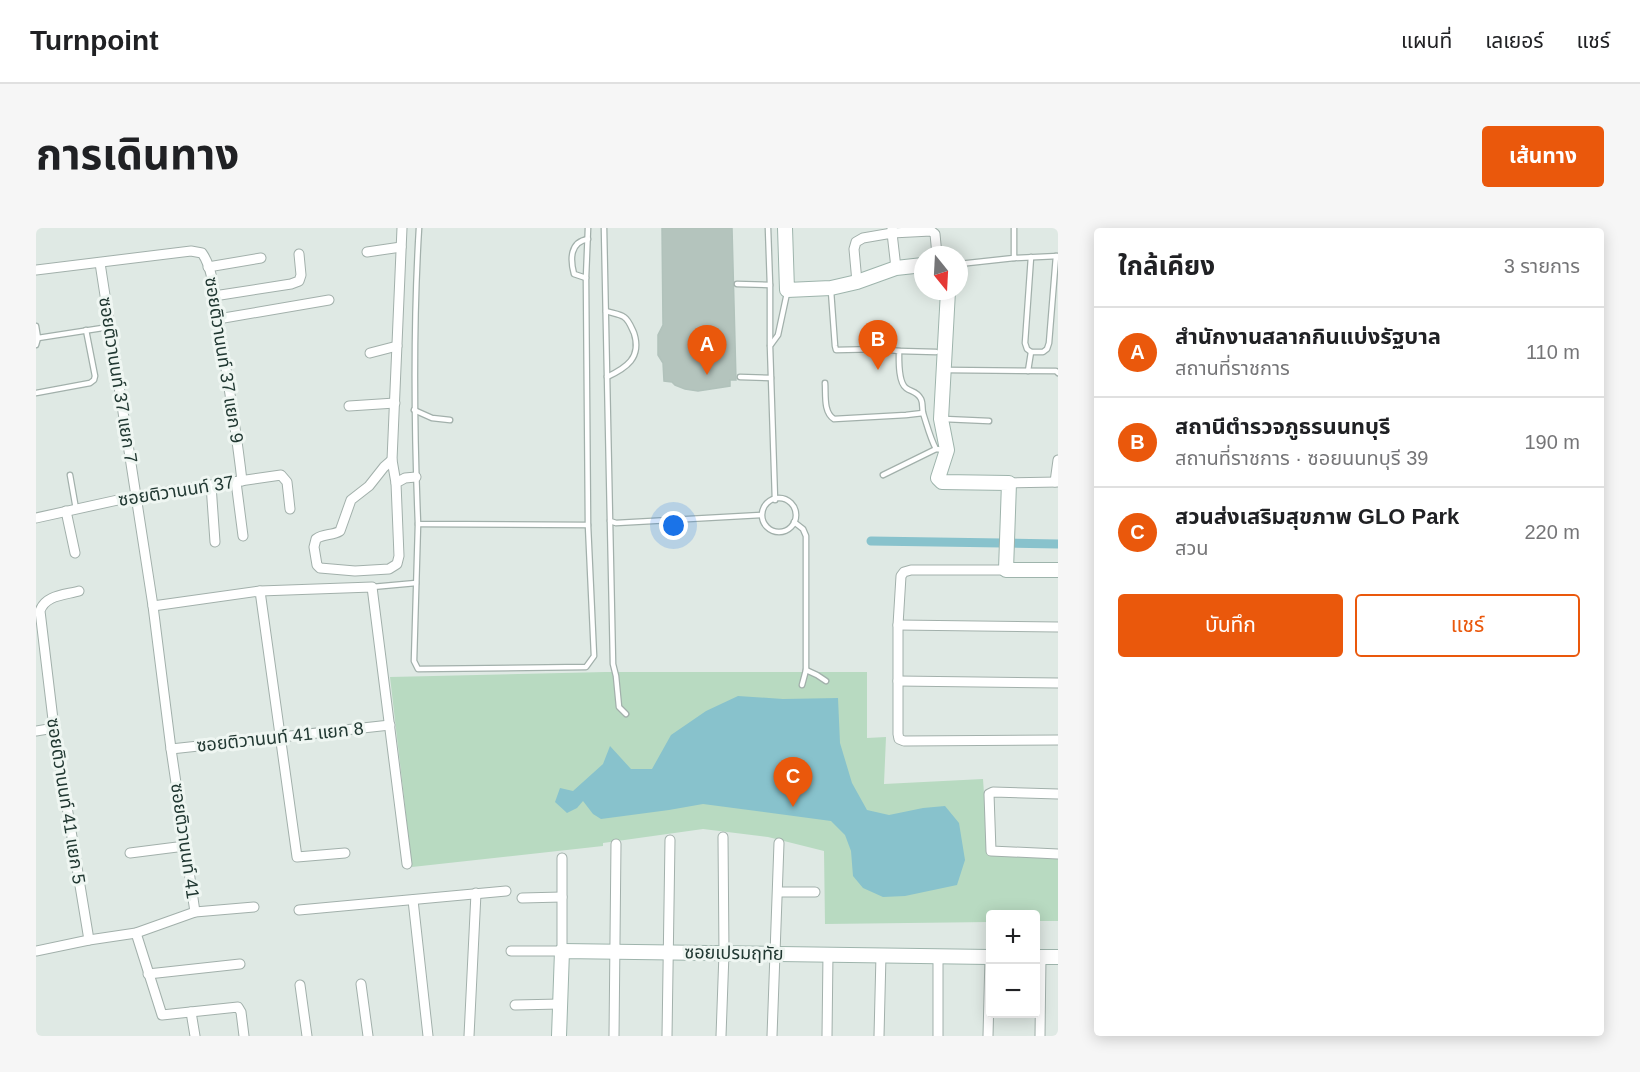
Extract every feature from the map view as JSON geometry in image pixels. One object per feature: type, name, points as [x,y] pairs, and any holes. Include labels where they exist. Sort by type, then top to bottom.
[{"type":"street","points":[[392,460],[369,486],[351,500],[340,531],[336,534],[321,535],[316,539],[314,547],[317,565],[324,569],[355,571],[389,568],[397,564],[399,556],[396,483],[392,460],[402,228]]},
{"type":"street","points":[[785,228],[787,290],[831,288],[857,282],[896,268],[914,266]]},
{"type":"street","points":[[857,282],[854,249],[856,242],[863,238],[892,231],[931,231],[935,234],[936,246]]},
{"type":"street","points":[[892,231],[896,268]]},
{"type":"street","points":[[367,252],[401,247]]},
{"type":"street","name":"ซอยติวานนท์ 37 แยก 9","points":[[100,263],[191,251],[202,253],[208,267],[214,296],[234,418],[243,536]]},
{"type":"street","points":[[214,296],[299,281],[301,274],[299,254]]},
{"type":"street","points":[[208,267],[261,258]]},
{"type":"street","points":[[36,270],[100,263]]},
{"type":"street","name":"ซอยติวานนท์ 37 แยก 7","points":[[100,263],[153,606]]},
{"type":"street","points":[[218,319],[329,300]]},
{"type":"street","points":[[948,300],[941,419],[942,449],[938,478],[940,481],[1056,483],[1058,460]]},
{"type":"street","points":[[370,354],[397,346]]},
{"type":"street","points":[[349,406],[395,403]]},
{"type":"street","name":"ซอยติวานนท์ 37","points":[[36,518],[136,496],[280,475],[287,482],[290,509]]},
{"type":"street","points":[[396,483],[405,478],[416,477]]},
{"type":"street","points":[[1006,570],[1009,483]]},
{"type":"street","points":[[211,485],[215,542]]},
{"type":"street","points":[[71,510],[75,553]]},
{"type":"street","points":[[1058,570],[911,570],[904,572],[901,576],[898,625],[899,739],[904,741],[1058,740]]},
{"type":"street","points":[[153,606],[260,591],[372,587],[407,864]]},
{"type":"street","points":[[39,626],[42,603],[50,598],[80,591]]},
{"type":"street","points":[[260,591],[297,857],[345,853]]},
{"type":"street","name":"ซอยติวานนท์ 41","points":[[36,951],[136,933],[195,912],[153,606]]},
{"type":"street","points":[[898,625],[1058,627]]},
{"type":"street","name":"ซอยติวานนท์ 41 แยก 5","points":[[39,626],[88,940]]},
{"type":"street","points":[[898,681],[1058,683]]},
{"type":"street","name":"ซอยติวานนท์ 41 แยก 8","points":[[171,749],[390,725]]},
{"type":"street","points":[[36,731],[54,728]]},
{"type":"street","points":[[1058,794],[993,792],[989,794],[989,804],[990,844],[993,852],[1058,854]]},
{"type":"street","points":[[721,1036],[724,953],[723,837]]},
{"type":"street","points":[[667,1036],[670,840]]},
{"type":"street","points":[[772,1036],[780,843]]},
{"type":"street","points":[[614,1036],[616,844]]},
{"type":"street","points":[[130,853],[185,846]]},
{"type":"street","points":[[559,1036],[562,858]]},
{"type":"street","points":[[299,910],[506,891]]},
{"type":"street","points":[[778,891],[815,892]]},
{"type":"street","points":[[469,1036],[476,893]]},
{"type":"street","points":[[522,898],[562,897]]},
{"type":"street","points":[[413,900],[428,1036]]},
{"type":"street","points":[[195,912],[254,907]]},
{"type":"street","points":[[136,933],[162,1015],[238,1007],[241,1012],[244,1036]]},
{"type":"street","points":[[511,951],[562,951]]},
{"type":"street","name":"ซอยเปรมฤทัย","points":[[562,951],[986,957]]},
{"type":"street","points":[[827,1036],[828,954]]},
{"type":"street","points":[[879,1036],[881,955]]},
{"type":"street","points":[[938,956],[938,1036]]},
{"type":"street","points":[[1040,957],[1058,957]]},
{"type":"street","points":[[148,974],[240,964]]},
{"type":"street","points":[[988,1036],[990,964]]},
{"type":"street","points":[[1038,964],[1041,1036]]},
{"type":"street","points":[[361,984],[369,1036]]},
{"type":"street","points":[[300,985],[308,1036]]},
{"type":"street","points":[[515,1005],[560,1004]]},
{"type":"street","points":[[190,1012],[195,1036]]},
{"type":"lane","points":[[419,228],[415,286],[414,410],[418,524],[414,661],[418,669],[586,667],[594,656],[588,525],[586,278],[588,228]]},
{"type":"lane","points":[[604,228],[613,664],[619,707],[626,714]]},
{"type":"lane","points":[[768,228],[775,500]]},
{"type":"lane","points":[[1014,228],[1014,258]]},
{"type":"lane","points":[[586,278],[574,274],[572,252],[581,240],[588,240]]},
{"type":"lane","points":[[968,263],[1014,258],[1031,257],[1057,256],[1049,343],[1043,352],[1031,352],[1025,343],[1031,257]]},
{"type":"lane","points":[[737,284],[770,285]]},
{"type":"lane","points":[[831,288],[836,350],[882,349],[936,352]]},
{"type":"lane","points":[[770,346],[778,335],[787,290]]},
{"type":"lane","points":[[606,311],[624,316],[636,338],[636,351],[629,363],[624,369],[607,377]]},
{"type":"lane","points":[[36,326],[39,338],[36,345]]},
{"type":"lane","points":[[39,338],[109,327]]},
{"type":"lane","points":[[36,393],[90,383],[94,380],[86,330]]},
{"type":"lane","points":[[883,475],[942,449],[932,441],[921,399],[916,392],[906,388],[902,383],[899,351]]},
{"type":"lane","points":[[1028,370],[1031,352]]},
{"type":"lane","points":[[944,370],[1028,370],[1058,373]]},
{"type":"lane","points":[[740,377],[771,378]]},
{"type":"lane","points":[[825,383],[827,411],[834,419],[923,412]]},
{"type":"lane","points":[[414,410],[432,418],[450,420]]},
{"type":"lane","points":[[941,419],[989,421]]},
{"type":"lane","points":[[70,475],[71,510]]},
{"type":"lane","points":[[781,498],[790,503],[795,512],[794,522],[787,530],[775,532],[765,526],[761,515],[770,500],[781,498]]},
{"type":"lane","points":[[610,521],[616,523],[761,515]]},
{"type":"lane","points":[[794,522],[803,529],[806,536],[806,670],[802,686]]},
{"type":"lane","points":[[418,524],[588,525]]},
{"type":"lane","points":[[372,587],[416,584]]},
{"type":"lane","points":[[806,670],[826,681]]},
{"type":"green space","points":[[605,672],[867,672],[867,738],[886,737],[884,784],[983,779],[988,852],[1058,854],[1058,921],[1040,921],[1040,910],[986,910],[986,922],[825,924],[824,851],[768,837],[703,829],[603,843],[603,846],[412,867],[390,677]]},
{"type":"water","points":[[738,696],[783,699],[838,698],[840,743],[852,783],[867,810],[889,815],[945,806],[959,823],[965,860],[957,885],[905,896],[883,897],[863,888],[853,876],[851,851],[845,835],[831,821],[703,804],[601,819],[593,814],[583,801],[577,808],[567,813],[555,802],[560,788],[573,791],[603,764],[610,746],[631,769],[652,769],[671,735],[706,711]]},
{"type":"building","points":[[662,228],[732,228],[736,380],[730,380],[730,386],[698,391],[664,381],[663,363],[658,355],[658,335],[663,325]]},
{"type":"waterway","points":[[871,541],[1058,544]]},
{"type":"place","name":"สถานีตำรวจภูธรนนทบุรี","points":[[878,370]]},
{"type":"place","name":"สำนักงานสลากกินแบ่งรัฐบาล","points":[[707,375]]},
{"type":"place","name":"สวนส่งเสริมสุขภาพ GLO Park","points":[[793,807]]}]
